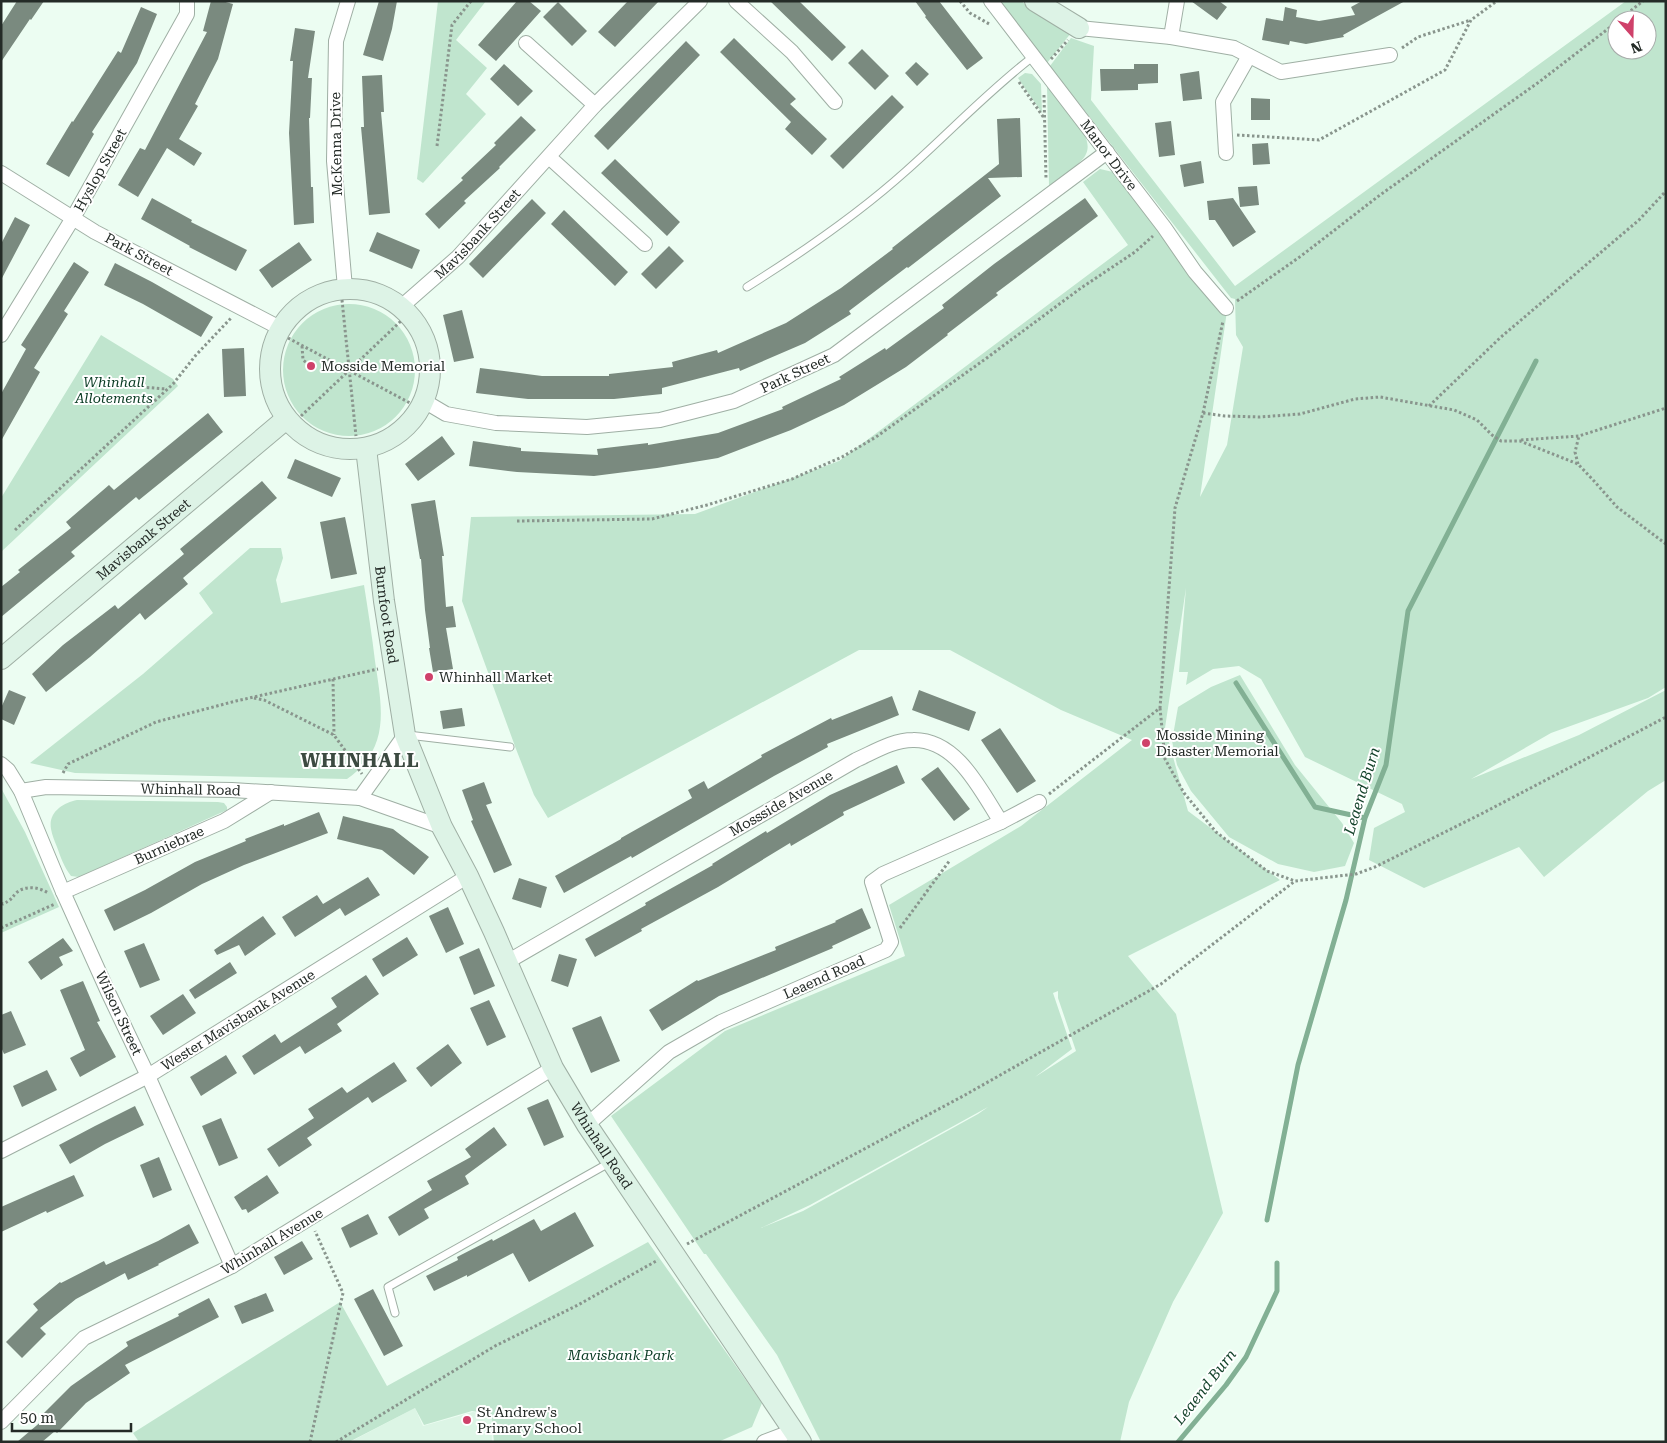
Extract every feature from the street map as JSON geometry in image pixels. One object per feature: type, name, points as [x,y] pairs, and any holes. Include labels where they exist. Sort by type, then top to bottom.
[{"type":"street","name":"Hyslop Street","points":[[1,335],[73,218],[186,14],[187,1]]},
{"type":"street","name":"McKenna Drive","points":[[343,289],[334,161],[336,41],[348,1]]},
{"type":"street","name":"Mavisbank Street","points":[[405,310],[458,257],[595,105],[700,1]]},
{"type":"street","points":[[736,1],[792,52],[835,102]]},
{"type":"street","name":"Manor Drive","points":[[991,1],[1164,227],[1195,272],[1226,308]]},
{"type":"street","points":[[1035,1],[1079,28],[1171,37],[1234,48],[1281,72],[1390,55]]},
{"type":"street","points":[[1171,37],[1177,1]]},
{"type":"street","points":[[526,43],[595,105]]},
{"type":"street","points":[[1226,153],[1223,102],[1249,56]]},
{"type":"street","name":"Park Street","points":[[422,405],[446,414],[496,423],[587,427],[660,420],[734,401],[834,355],[1107,152]]},
{"type":"street","points":[[549,157],[644,244]]},
{"type":"street","name":"Park Street","points":[[1,173],[96,232],[240,307],[279,330]]},
{"type":"street","points":[[343,289],[365,290],[384,296],[405,310],[422,333],[430,355],[430,379],[422,405],[416,416],[404,429],[393,437],[361,448],[340,449],[316,442],[289,422],[277,403],[269,373],[270,357],[274,342],[279,330],[294,311],[318,295],[343,289]]},
{"type":"street","name":"Mavisbank Street","points":[[1,659],[289,422]]},
{"type":"street","name":"Burnfoot Road","points":[[361,448],[406,735],[422,776]]},
{"type":"street","points":[[360,798],[406,735]]},
{"type":"street","name":"Mossside Avenue","points":[[507,962],[856,760],[892,744],[914,740],[933,743],[962,762],[1001,822]]},
{"type":"street","name":"Wilson Street","points":[[1,764],[8,770],[21,791],[62,898],[148,1076],[232,1266]]},
{"type":"street","name":"Whinhall Road","points":[[422,776],[442,827],[468,876],[553,1068],[587,1125],[797,1436]]},
{"type":"street","name":"Whinhall Road","points":[[21,791],[57,788],[272,792],[360,798],[442,827]]},
{"type":"street","name":"Burniebrae","points":[[62,898],[224,821],[272,792]]},
{"type":"street","points":[[890,942],[872,882],[883,874],[1001,822],[1039,802]]},
{"type":"street","name":"Wester Mavisbank Avenue","points":[[2,1150],[148,1076],[468,876]]},
{"type":"street","name":"Leaend Road","points":[[587,1125],[669,1052],[720,1022],[886,950],[890,942]]},
{"type":"street","name":"Whinhall Avenue","points":[[1,1422],[84,1338],[232,1266],[553,1068]]},
{"type":"street","points":[[764,1442],[797,1436]]},
{"type":"lane","points":[[746,287],[795,257],[844,222],[906,171],[1012,73],[1034,56]]},
{"type":"lane","points":[[406,735],[510,746]]},
{"type":"lane","points":[[395,1313],[388,1287],[612,1161]]},
{"type":"path","points":[[437,146],[452,25],[471,1]]},
{"type":"path","points":[[1390,55],[1418,38],[1471,20],[1497,1]]},
{"type":"path","points":[[1632,10],[1643,1]]},
{"type":"path","points":[[1225,134],[1319,140],[1445,70],[1471,20]]},
{"type":"path","points":[[1047,197],[1043,69],[1079,28]]},
{"type":"path","points":[[1607,29],[1539,82],[1380,195],[1301,256],[1226,308],[1203,413],[1175,508],[1160,708],[1165,759],[1184,793],[1216,832],[1268,871],[1295,881],[1356,874],[1375,867],[1666,717]]},
{"type":"path","points":[[1012,73],[1045,118]]},
{"type":"path","points":[[1429,406],[1501,337],[1639,220],[1666,191]]},
{"type":"path","points":[[517,521],[652,519],[707,505],[792,479],[842,457],[876,437],[984,360],[1081,288],[1135,252],[1164,227]]},
{"type":"path","points":[[343,289],[349,371],[361,448]]},
{"type":"path","points":[[15,530],[174,384],[196,355],[240,307]]},
{"type":"path","points":[[289,422],[349,371],[405,310]]},
{"type":"path","points":[[279,330],[302,346],[349,371],[422,405]]},
{"type":"path","points":[[302,346],[303,360],[307,363]]},
{"type":"path","points":[[92,383],[167,389]]},
{"type":"path","points":[[1203,413],[1260,417],[1300,414],[1355,399],[1380,397],[1454,410],[1477,420],[1501,441],[1579,436],[1666,408]]},
{"type":"path","points":[[1578,464],[1575,452],[1579,436]]},
{"type":"path","points":[[1520,440],[1578,464],[1617,507],[1666,544]]},
{"type":"path","points":[[57,788],[68,764],[156,722],[253,697],[394,666]]},
{"type":"path","points":[[334,680],[334,735]]},
{"type":"path","points":[[253,697],[264,700],[334,735],[370,784]]},
{"type":"path","points":[[1039,802],[1160,708]]},
{"type":"path","points":[[890,942],[964,839]]},
{"type":"path","points":[[336,1442],[495,1346],[578,1305],[965,1095],[1161,984],[1295,881]]},
{"type":"path","points":[[1,903],[11,900],[17,892],[30,888],[41,889],[62,898]]},
{"type":"path","points":[[1,928],[62,898]]},
{"type":"path","points":[[310,1219],[343,1293],[310,1442]]},
{"type":"shaded area","name":"St Andrew's Primary School","points":[[415,1408],[423,1426],[473,1412],[491,1415],[492,1442],[350,1442]]},
{"type":"green space","points":[[438,1],[486,1],[456,40],[487,68],[466,94],[486,114],[423,183],[417,179]]},
{"type":"green space","points":[[999,1],[1021,1],[1043,18],[1071,33],[1047,63]]},
{"type":"green space","points":[[1626,1],[1666,1],[1666,687],[1648,698],[1551,733],[1471,779],[1579,735],[1666,690],[1666,780],[1648,791],[1544,877],[1519,847],[1424,888],[1369,860],[1374,828],[1405,812],[1402,804],[1305,757],[1261,679],[1239,666],[1213,669],[1186,685],[1188,672],[1179,672],[1186,588],[1165,728],[1188,811],[1280,880],[1128,956],[1176,1014],[1223,1213],[1173,1302],[1129,1402],[1120,1442],[821,1442],[777,1355],[706,1254],[704,1254],[611,1116],[725,1031],[905,956],[889,905],[1021,826],[1132,740],[1061,710],[950,650],[859,650],[548,818],[534,795],[462,601],[471,517],[695,514],[839,461],[1128,245],[1083,182],[1100,169],[1113,172],[1118,177],[1227,311],[1200,497],[1227,445],[1243,347],[1236,335],[1235,299],[1231,298],[1050,66],[1071,38],[1094,46],[1091,100],[1235,286],[1607,15],[1607,60],[1657,60],[1657,10],[1614,10]],"holes":[[[1058,991],[1058,998],[1076,1051],[1035,1077],[1072,1049],[1053,993]],[[988,1107],[803,1211],[761,1228],[810,1205]]]},
{"type":"green space","points":[[1025,73],[1032,74],[1041,84],[1042,113],[1018,78]]},
{"type":"green space","points":[[1047,85],[1082,130],[1088,145],[1084,158],[1049,186]]},
{"type":"green space","points":[[349,304],[362,305],[374,309],[396,323],[410,345],[414,357],[414,383],[410,395],[396,417],[374,431],[362,435],[349,436],[336,435],[324,431],[302,417],[288,395],[284,383],[283,370],[284,357],[288,345],[302,323],[324,309],[336,305]]},
{"type":"green space","name":"Whinhall Allotements","points":[[101,335],[173,379],[178,386],[1,552],[1,498]]},
{"type":"green space","points":[[250,548],[281,548],[283,558],[276,580],[281,603],[364,585],[381,711],[377,740],[371,754],[361,767],[347,779],[75,773],[30,763],[143,674],[213,613],[199,593]]},
{"type":"green space","points":[[1240,675],[1295,765],[1342,823],[1354,843],[1345,866],[1314,872],[1278,864],[1229,837],[1191,791],[1177,765],[1172,741],[1178,707],[1211,687]]},
{"type":"green space","points":[[1,788],[25,832],[59,907],[1,933]]},
{"type":"green space","points":[[77,800],[218,802],[224,803],[227,810],[79,877],[71,876],[65,866],[51,829],[54,813],[67,803]]},
{"type":"green space","name":"Mavisbank Park","points":[[648,1242],[762,1403],[752,1427],[718,1442],[494,1442],[491,1414],[472,1411],[424,1425],[415,1408],[349,1442],[139,1442],[133,1433],[340,1302],[387,1386]]},
{"type":"building","points":[[17,1],[44,1],[1,62],[1,26]]},
{"type":"building","points":[[211,1],[233,4],[218,59],[195,104],[198,106],[179,139],[202,153],[194,166],[167,148],[138,197],[118,185],[140,148],[145,150],[207,32],[203,31]]},
{"type":"building","points":[[379,1],[397,1],[383,61],[363,55]]},
{"type":"building","points":[[517,1],[529,1],[541,11],[496,61],[478,45]]},
{"type":"building","points":[[628,1],[659,1],[615,47],[598,32]]},
{"type":"building","points":[[770,1],[799,1],[846,47],[832,61]]},
{"type":"building","points":[[915,1],[939,1],[983,58],[967,70],[925,17]]},
{"type":"building","points":[[1191,1],[1219,1],[1227,7],[1217,20]]},
{"type":"building","points":[[1362,1],[1405,1],[1343,35],[1344,37],[1306,44],[1290,41],[1289,45],[1262,40],[1266,18],[1283,21],[1285,7],[1297,10],[1296,17],[1319,21],[1355,15],[1351,7]]},
{"type":"building","points":[[558,2],[587,31],[572,46],[543,17]]},
{"type":"building","points":[[141,7],[157,14],[137,63],[92,132],[94,134],[69,177],[46,164],[118,51],[121,53]]},
{"type":"building","points":[[295,28],[315,31],[308,78],[312,78],[309,118],[314,223],[294,225],[289,133],[293,61],[290,61]]},
{"type":"building","points":[[734,38],[796,99],[790,104],[827,139],[812,155],[785,129],[791,122],[720,52]]},
{"type":"building","points":[[686,41],[700,55],[608,150],[594,136]]},
{"type":"building","points":[[862,49],[889,76],[875,90],[848,63]]},
{"type":"building","points":[[916,62],[929,74],[917,86],[905,73]]},
{"type":"building","points":[[504,64],[533,91],[518,106],[490,79]]},
{"type":"building","points":[[1134,64],[1158,64],[1158,83],[1138,84],[1138,90],[1101,91],[1100,69],[1134,69]]},
{"type":"building","points":[[1199,71],[1202,99],[1183,101],[1180,74]]},
{"type":"building","points":[[382,75],[384,112],[381,112],[390,213],[369,215],[361,127],[364,127],[362,76]]},
{"type":"building","points":[[892,95],[904,107],[843,169],[830,156]]},
{"type":"building","points":[[1251,98],[1270,99],[1270,120],[1251,120]]},
{"type":"building","points":[[521,116],[536,130],[500,168],[464,201],[466,203],[439,229],[425,214],[463,180],[461,178],[496,145],[494,143]]},
{"type":"building","points":[[1020,118],[1022,177],[988,178],[1001,196],[849,311],[851,314],[805,343],[740,371],[739,368],[662,388],[662,394],[614,399],[528,399],[476,393],[480,368],[542,376],[609,376],[609,374],[673,367],[672,362],[717,350],[718,353],[786,323],[841,288],[999,164],[997,119]]},
{"type":"building","points":[[1171,121],[1175,155],[1159,157],[1155,123]]},
{"type":"building","points":[[1268,143],[1270,164],[1253,165],[1252,144]]},
{"type":"building","points":[[615,159],[680,222],[667,236],[601,173]]},
{"type":"building","points":[[1201,161],[1204,183],[1184,187],[1180,165]]},
{"type":"building","points":[[1257,186],[1259,205],[1240,207],[1238,187]]},
{"type":"building","points":[[152,198],[192,220],[191,222],[247,250],[236,271],[189,247],[141,219]]},
{"type":"building","points":[[1085,198],[1098,216],[996,293],[998,295],[948,335],[906,367],[844,405],[791,430],[718,458],[594,476],[517,472],[469,466],[473,441],[521,448],[521,451],[598,455],[597,449],[648,443],[648,445],[718,433],[783,409],[782,407],[841,379],[839,377],[885,348],[886,350],[944,308],[942,305],[994,264]]},
{"type":"building","points":[[1233,198],[1256,232],[1233,247],[1215,220],[1209,220],[1207,201]]},
{"type":"building","points":[[532,199],[546,213],[483,278],[469,264]]},
{"type":"building","points":[[564,210],[628,272],[615,286],[551,224]]},
{"type":"building","points":[[15,217],[30,225],[1,280],[1,244]]},
{"type":"building","points":[[377,232],[420,250],[412,269],[369,251]]},
{"type":"building","points":[[299,242],[312,260],[272,288],[259,270]]},
{"type":"building","points":[[669,246],[684,261],[656,289],[641,274]]},
{"type":"building","points":[[74,262],[89,272],[64,311],[68,314],[34,368],[40,372],[1,441],[1,394],[26,349],[21,345]]},
{"type":"building","points":[[115,263],[213,317],[201,337],[143,304],[104,285]]},
{"type":"building","points":[[462,310],[474,358],[454,362],[443,315]]},
{"type":"building","points":[[244,348],[246,396],[224,397],[222,349]]},
{"type":"building","points":[[208,413],[223,432],[139,500],[136,497],[71,552],[75,556],[1,617],[1,587],[20,572],[18,570],[71,528],[66,522],[109,485],[114,490]]},
{"type":"building","points":[[442,436],[455,454],[418,481],[405,464]]},
{"type":"building","points":[[295,459],[341,478],[332,497],[287,478]]},
{"type":"building","points":[[262,481],[277,498],[183,578],[188,584],[145,620],[140,613],[90,657],[46,692],[32,674],[63,645],[115,605],[118,609],[184,554],[180,549]]},
{"type":"building","points":[[435,500],[444,556],[442,556],[446,607],[453,606],[456,627],[446,628],[453,669],[433,672],[421,559],[411,504]]},
{"type":"building","points":[[345,517],[357,574],[331,579],[320,522]]},
{"type":"building","points":[[9,690],[26,697],[14,725],[1,719],[1,708]]},
{"type":"building","points":[[919,690],[976,712],[969,731],[912,710]]},
{"type":"building","points":[[892,696],[899,715],[827,744],[828,747],[632,858],[631,856],[564,893],[555,876],[692,798],[688,790],[704,781],[708,789],[762,757],[761,755],[831,718],[832,720]]},
{"type":"building","points":[[462,708],[465,726],[443,729],[440,711]]},
{"type":"building","points":[[1000,728],[1036,781],[1017,793],[981,740]]},
{"type":"building","points":[[897,765],[905,783],[843,812],[844,815],[791,846],[790,843],[718,887],[641,929],[642,931],[595,957],[585,939],[646,905],[645,903],[830,795]]},
{"type":"building","points":[[938,767],[970,809],[954,821],[921,779]]},
{"type":"building","points":[[484,782],[492,803],[486,805],[512,865],[494,873],[471,821],[473,820],[462,790]]},
{"type":"building","points":[[319,812],[328,833],[244,865],[202,884],[151,913],[114,931],[104,910],[195,862],[246,841],[245,839]]},
{"type":"building","points":[[343,816],[393,829],[429,857],[414,875],[382,850],[337,839]]},
{"type":"building","points":[[368,877],[380,895],[345,916],[340,908],[295,937],[282,917],[317,895],[323,904]]},
{"type":"building","points":[[519,878],[547,887],[541,908],[512,899]]},
{"type":"building","points":[[448,907],[464,944],[446,953],[429,916]]},
{"type":"building","points":[[862,908],[871,928],[832,946],[833,948],[719,996],[662,1031],[649,1010],[697,980],[776,950],[775,947],[836,922]]},
{"type":"building","points":[[263,916],[276,934],[245,956],[239,945],[217,955],[214,950]]},
{"type":"building","points":[[407,937],[418,955],[383,977],[372,959]]},
{"type":"building","points":[[63,938],[73,951],[59,957],[63,965],[41,980],[28,962]]},
{"type":"building","points":[[144,943],[160,980],[140,988],[124,951]]},
{"type":"building","points":[[479,948],[495,986],[474,995],[459,957]]},
{"type":"building","points":[[559,954],[577,959],[568,987],[551,981]]},
{"type":"building","points":[[230,962],[237,973],[195,999],[189,990]]},
{"type":"building","points":[[366,975],[379,994],[337,1024],[342,1031],[305,1054],[300,1046],[254,1075],[242,1056],[275,1034],[281,1043],[337,1007],[331,998]]},
{"type":"building","points":[[83,981],[100,1021],[97,1022],[116,1057],[80,1077],[70,1058],[85,1050],[60,990]]},
{"type":"building","points":[[183,994],[196,1013],[163,1035],[150,1016]]},
{"type":"building","points":[[489,1000],[506,1037],[487,1046],[470,1008]]},
{"type":"building","points":[[11,1011],[26,1045],[4,1054],[1,1047],[1,1015]]},
{"type":"building","points":[[601,1016],[620,1061],[591,1073],[572,1028]]},
{"type":"building","points":[[448,1044],[462,1063],[431,1087],[416,1068]]},
{"type":"building","points":[[226,1055],[237,1073],[201,1096],[190,1077]]},
{"type":"building","points":[[394,1062],[407,1081],[372,1103],[368,1097],[307,1138],[312,1145],[279,1167],[267,1149],[314,1118],[308,1109],[342,1087],[347,1093]]},
{"type":"building","points":[[47,1070],[57,1090],[22,1107],[13,1086]]},
{"type":"building","points":[[548,1099],[564,1137],[544,1146],[527,1108]]},
{"type":"building","points":[[135,1106],[144,1125],[70,1164],[59,1145]]},
{"type":"building","points":[[221,1118],[238,1158],[219,1166],[202,1126]]},
{"type":"building","points":[[494,1127],[507,1145],[465,1176],[469,1184],[424,1209],[429,1218],[399,1236],[388,1217],[432,1190],[427,1181],[471,1157],[465,1149]]},
{"type":"building","points":[[159,1157],[172,1190],[153,1198],[140,1165]]},
{"type":"building","points":[[74,1175],[84,1196],[1,1232],[1,1207]]},
{"type":"building","points":[[267,1175],[279,1193],[248,1213],[246,1209],[242,1210],[234,1197]]},
{"type":"building","points":[[575,1212],[594,1246],[529,1282],[513,1253],[467,1277],[467,1275],[434,1291],[426,1276],[458,1260],[457,1257],[492,1239],[493,1241],[534,1219],[541,1231]]},
{"type":"building","points":[[368,1214],[378,1234],[350,1248],[341,1228]]},
{"type":"building","points":[[189,1224],[199,1243],[128,1280],[125,1273],[76,1299],[40,1328],[46,1334],[22,1358],[6,1342],[38,1310],[33,1304],[60,1282],[104,1261],[106,1265],[158,1241]]},
{"type":"building","points":[[302,1241],[313,1259],[284,1275],[274,1257]]},
{"type":"building","points":[[373,1289],[403,1346],[384,1356],[354,1299]]},
{"type":"building","points":[[266,1293],[274,1311],[242,1324],[234,1306]]},
{"type":"building","points":[[209,1298],[219,1317],[125,1365],[130,1373],[86,1403],[57,1433],[55,1431],[42,1442],[17,1442],[43,1420],[40,1417],[71,1386],[128,1346],[126,1342],[179,1316],[178,1314]]},
{"type":"waterway","name":"Leaend Burn","points":[[1267,1220],[1298,1065],[1346,900],[1365,818],[1386,765],[1408,611],[1536,361]]},
{"type":"waterway","points":[[1236,683],[1315,807],[1365,818]]},
{"type":"waterway","name":"Leaend Burn","points":[[1178,1442],[1226,1385],[1246,1357],[1277,1291],[1277,1263]]},
{"type":"place","name":"Mosside Memorial","points":[[311,366]]},
{"type":"place","name":"Whinhall Market","points":[[429,677]]},
{"type":"place","name":"Mosside Mining Disaster Memorial","points":[[1146,743]]},
{"type":"place","name":"St Andrew's Primary School","points":[[467,1420]]},
{"type":"district","name":"WHINHALL","points":[[360,760]]}]
